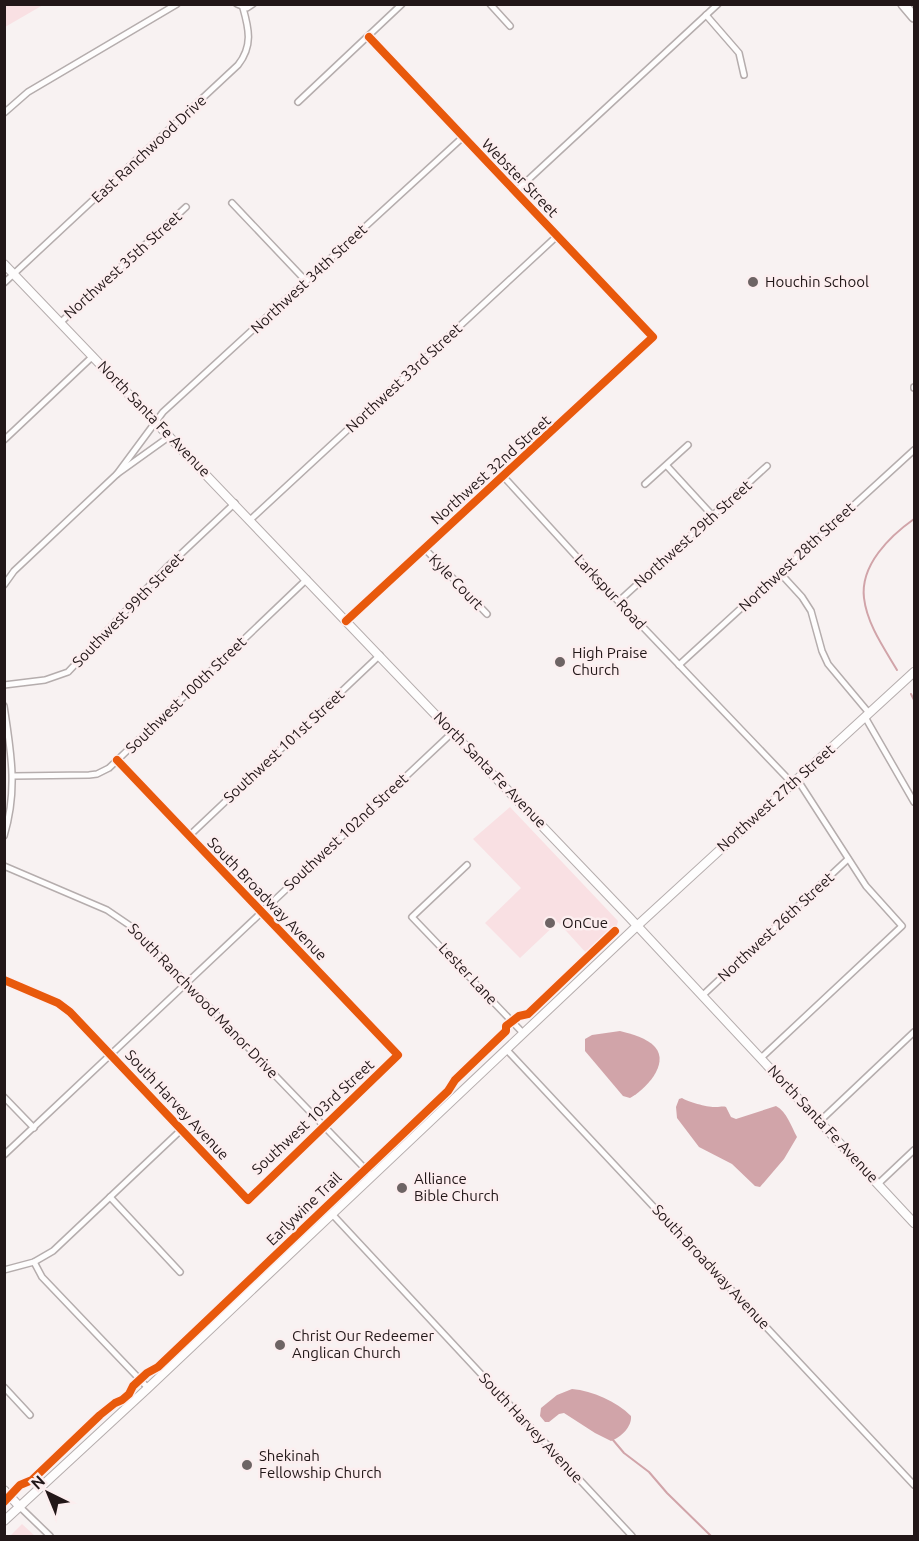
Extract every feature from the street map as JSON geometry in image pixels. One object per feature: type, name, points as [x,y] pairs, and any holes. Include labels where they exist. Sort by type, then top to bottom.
[{"type":"main road","points":[[903,4],[915,16]]},
{"type":"main road","name":"North Santa Fe Avenue","points":[[4,264],[638,926],[915,1223]]},
{"type":"main road","name":"Northwest 27th Street","points":[[4,1521],[523,1033],[915,672]]},
{"type":"main road","points":[[4,1490],[20,1507]]},
{"type":"street","points":[[4,112],[28,92],[177,4]]},
{"type":"street","points":[[240,6],[253,4]]},
{"type":"street","points":[[298,102],[402,4]]},
{"type":"street","points":[[490,4],[510,26]]},
{"type":"street","points":[[515,192],[718,4]]},
{"type":"street","name":"East Ranchwood Drive","points":[[4,283],[238,65],[247,52],[249,43],[249,28],[240,6]]},
{"type":"street","points":[[706,15],[739,53],[744,75]]},
{"type":"street","name":"Webster Street","points":[[369,37],[653,338]]},
{"type":"street","name":"Northwest 34th Street","points":[[117,474],[163,412],[463,137]]},
{"type":"street","points":[[232,203],[306,281]]},
{"type":"street","name":"Northwest 35th Street","points":[[61,322],[186,207]]},
{"type":"street","name":"Northwest 33rd Street","points":[[250,520],[557,236]]},
{"type":"street","name":"Northwest 32nd Street","points":[[346,621],[653,338]]},
{"type":"street","points":[[4,440],[93,356]]},
{"type":"street","points":[[4,585],[14,572],[117,474],[170,436]]},
{"type":"street","points":[[645,484],[688,445]]},
{"type":"street","name":"Northwest 28th Street","points":[[680,665],[915,450]]},
{"type":"street","points":[[667,466],[712,515]]},
{"type":"street","name":"Northwest 29th Street","points":[[619,601],[766,466]]},
{"type":"street","name":"Larkspur Road","points":[[503,476],[680,665],[795,781],[866,886],[902,926],[761,1058]]},
{"type":"street","name":"Southwest 99th Street","points":[[4,685],[59,677],[68,672],[166,568],[235,503]]},
{"type":"street","name":"Kyle Court","points":[[425,549],[488,614]]},
{"type":"street","points":[[780,573],[802,597],[811,611],[828,664],[867,715],[915,802]]},
{"type":"street","name":"Southwest 100th Street","points":[[14,776],[89,775],[103,771],[307,579]]},
{"type":"street","name":"Southwest 101st Street","points":[[189,836],[380,655]]},
{"type":"street","points":[[4,706],[14,776],[4,836]]},
{"type":"street","name":"Southwest 102nd Street","points":[[4,1155],[453,732]]},
{"type":"street","name":"South Broadway Avenue","points":[[117,760],[398,1056]]},
{"type":"street","name":"Northwest 26th Street","points":[[703,995],[848,859]]},
{"type":"street","name":"Lester Lane","points":[[467,865],[412,917],[523,1033]]},
{"type":"street","name":"South Ranchwood Manor Drive","points":[[4,866],[114,914],[142,936],[372,1176]]},
{"type":"street","points":[[4,980],[64,1007],[111,1054]]},
{"type":"street","points":[[820,1121],[915,1032]]},
{"type":"street","name":"South Broadway Avenue","points":[[506,1049],[915,1485]]},
{"type":"street","name":"South Harvey Avenue","points":[[111,1054],[248,1200]]},
{"type":"street","name":"Southwest 103rd Street","points":[[248,1200],[398,1056]]},
{"type":"street","points":[[4,1097],[34,1128]]},
{"type":"street","points":[[4,1270],[34,1262],[52,1251],[181,1130]]},
{"type":"street","points":[[878,1184],[915,1150]]},
{"type":"street","points":[[110,1197],[180,1272]]},
{"type":"street","name":"South Harvey Avenue","points":[[332,1214],[632,1536]]},
{"type":"street","points":[[34,1262],[42,1277],[148,1388]]},
{"type":"street","points":[[4,1387],[30,1415]]},
{"type":"street","points":[[20,1507],[50,1536]]},
{"type":"shaded area","points":[[5,4],[43,4],[43,5],[5,27]]},
{"type":"shaded area","points":[[510,807],[618,921],[616,929],[588,955],[558,922],[520,958],[485,923],[521,888],[473,839]]},
{"type":"shaded area","points":[[620,1031],[648,1041],[659,1054],[660,1061],[654,1076],[630,1098],[623,1096],[585,1051],[585,1039],[592,1035]]},
{"type":"shaded area","points":[[679,1099],[704,1106],[726,1107],[731,1117],[736,1119],[776,1106],[786,1116],[797,1137],[784,1159],[760,1187],[755,1186],[732,1164],[699,1147],[677,1118],[676,1107]]},
{"type":"shaded area","points":[[572,1389],[596,1394],[611,1401],[631,1416],[628,1428],[611,1441],[564,1413],[545,1422],[540,1416],[541,1408],[557,1395]]},
{"type":"shaded area","points":[[22,1524],[35,1536],[10,1536]]},
{"type":"waterway","points":[[897,670],[877,636],[869,617],[864,598],[864,586],[878,552],[914,519]]},
{"type":"waterway","points":[[911,694],[914,700]]},
{"type":"waterway","points":[[613,1440],[624,1453],[649,1472],[711,1536]]},
{"type":"cycle path","points":[[346,621],[653,337],[369,37]]},
{"type":"cycle path","points":[[4,980],[58,1003],[70,1012],[248,1200],[398,1055],[117,760]]},
{"type":"cycle path","name":"Earlywine Trail","points":[[4,1502],[20,1485],[32,1480],[100,1415],[129,1394],[133,1386],[147,1373],[158,1367],[448,1091],[455,1080],[506,1031],[506,1026],[519,1016],[528,1014],[615,931]]},
{"type":"place","name":"Houchin School","points":[[753,282]]},
{"type":"place","name":"High Praise Church","points":[[560,662]]},
{"type":"place","name":"OnCue","points":[[550,923]]},
{"type":"place","name":"Alliance Bible Church","points":[[402,1188]]},
{"type":"place","name":"Christ Our Redeemer Anglican Church","points":[[280,1345]]},
{"type":"place","name":"Shekinah Fellowship Church","points":[[247,1465]]}]
